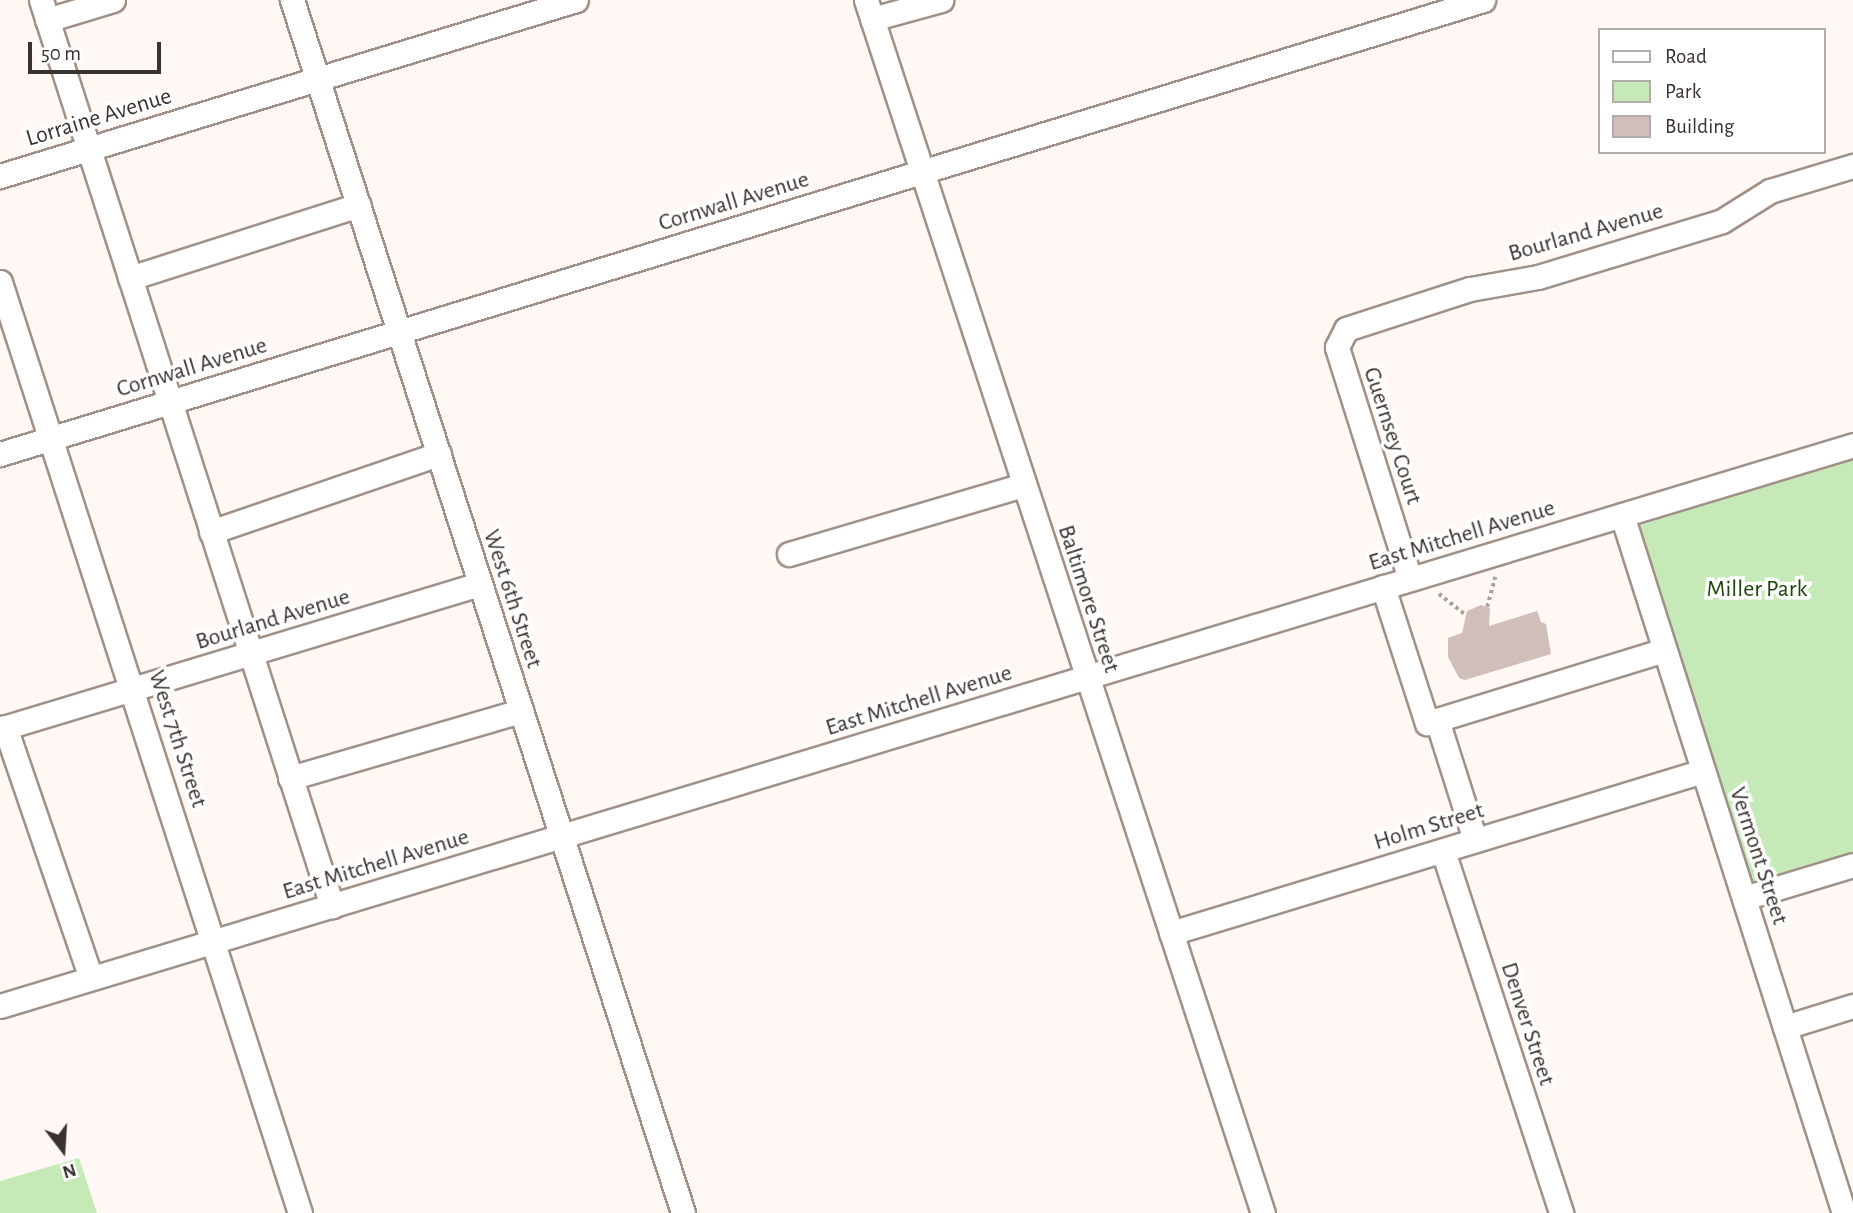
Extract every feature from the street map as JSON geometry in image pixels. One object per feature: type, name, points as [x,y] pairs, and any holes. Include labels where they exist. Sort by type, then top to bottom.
[{"type":"street","points":[[113,0],[44,10],[332,906]]},
{"type":"street","name":"West 6th Street","points":[[292,0],[683,1213]]},
{"type":"street","name":"Lorraine Avenue","points":[[0,176],[576,0]]},
{"type":"street","points":[[869,10],[941,0]]},
{"type":"street","name":"Cornwall Avenue","points":[[0,454],[1483,0]]},
{"type":"street","name":"Baltimore Street","points":[[869,10],[1263,1213]]},
{"type":"street","name":"Bourland Avenue","points":[[1337,347],[1346,329],[1470,289],[1538,277],[1722,222],[1770,191],[1853,166]]},
{"type":"street","points":[[130,278],[359,205]]},
{"type":"street","name":"West 7th Street","points":[[0,282],[215,941],[300,1213]]},
{"type":"street","name":"Guernsey Court","points":[[1337,347],[1410,579]]},
{"type":"street","name":"East Mitchell Avenue","points":[[0,1006],[1853,445]]},
{"type":"street","points":[[211,532],[439,454]]},
{"type":"street","points":[[789,554],[1024,485]]},
{"type":"street","name":"Vermont Street","points":[[1622,515],[1844,1213]]},
{"type":"street","name":"Bourland Avenue","points":[[3,728],[480,584]]},
{"type":"street","points":[[1383,587],[1427,723],[1664,650]]},
{"type":"street","points":[[290,778],[521,711]]},
{"type":"street","points":[[1437,720],[1475,840]]},
{"type":"street","points":[[3,728],[90,978]]},
{"type":"street","name":"Holm Street","points":[[1171,933],[1703,771]]},
{"type":"street","name":"Denver Street","points":[[1443,850],[1561,1213]]},
{"type":"street","points":[[1744,898],[1853,865]]},
{"type":"street","points":[[1785,1027],[1853,1006]]},
{"type":"path","points":[[1487,607],[1495,577]]},
{"type":"path","points":[[1439,594],[1465,614]]},
{"type":"green space","name":"Miller Park","points":[[1853,459],[1853,856],[1748,888],[1637,526]]},
{"type":"green space","points":[[79,1158],[97,1213],[0,1213],[0,1181]]},
{"type":"building","points":[[1481,605],[1490,608],[1489,626],[1537,611],[1541,622],[1546,624],[1551,654],[1465,680],[1459,678],[1448,657],[1448,638],[1462,633],[1467,611]]}]
